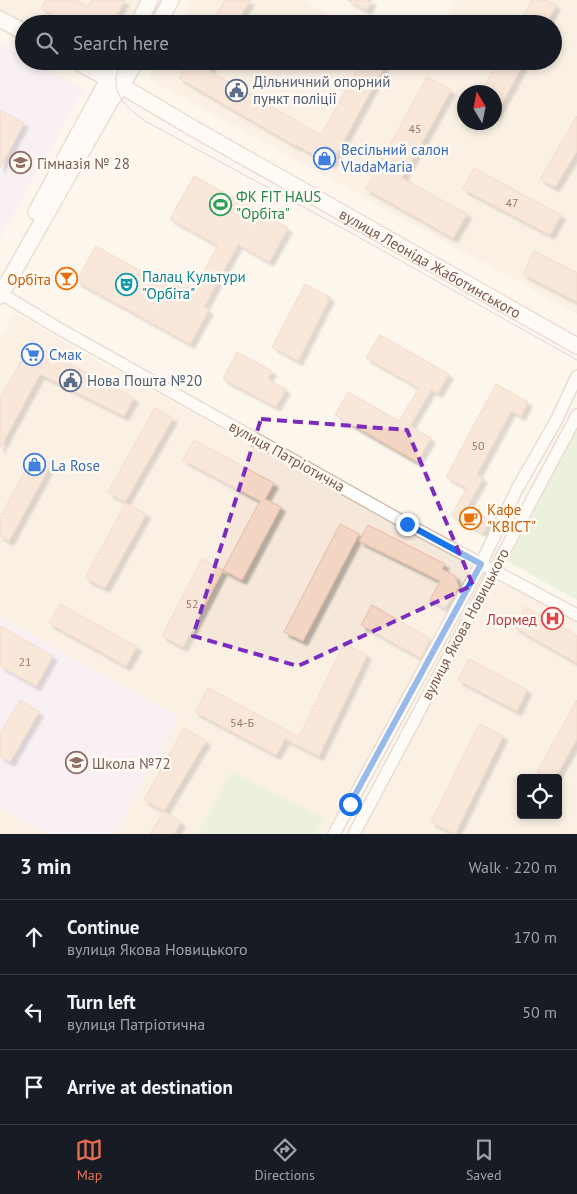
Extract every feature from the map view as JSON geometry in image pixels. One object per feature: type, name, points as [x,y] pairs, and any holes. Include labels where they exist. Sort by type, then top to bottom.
[{"type":"street","points":[[142,15],[150,0]]},
{"type":"street","points":[[163,15],[171,0]]},
{"type":"street","points":[[0,19],[15,27]]},
{"type":"street","name":"вулиця Леоніда Жаботинського","points":[[93,70],[577,346]]},
{"type":"street","points":[[115,82],[117,70]]},
{"type":"street","points":[[0,290],[115,82],[127,70]]},
{"type":"street","name":"вулиця Патріотична","points":[[0,290],[10,299],[58,328],[407,524],[577,615]]},
{"type":"street","name":"вулиця Якова Новицького","points":[[334,834],[481,564],[517,489],[556,421],[577,376]]},
{"type":"street","name":"вулиця Якова Новицького","points":[[354,834],[577,415]]},
{"type":"highlighted area","points":[[261,419],[407,430],[473,585],[298,666],[193,636]]},
{"type":"shaded area","points":[[0,0],[144,0],[136,15],[15,15],[15,19],[0,11]]},
{"type":"shaded area","points":[[191,0],[303,0],[329,15],[184,15]]},
{"type":"shaded area","points":[[456,0],[577,0],[577,314],[149,79],[154,70],[562,70],[562,15],[448,15]]},
{"type":"shaded area","name":"Гімназія № 28","points":[[0,44],[15,52],[15,70],[49,70],[84,89],[0,238]]},
{"type":"shaded area","points":[[15,313],[73,347],[474,568],[330,834],[316,834],[324,819],[233,772],[197,834],[0,834],[0,339]]},
{"type":"shaded area","points":[[494,575],[577,622],[577,834],[356,834]]},
{"type":"shaded area","name":"Школа №72","points":[[0,617],[178,717],[114,834],[46,834],[0,808]]},
{"type":"green space","points":[[577,426],[577,600],[505,560]]},
{"type":"green space","points":[[232,771],[324,819],[316,834],[197,834]]},
{"type":"building","points":[[46,0],[76,0],[88,7],[92,0],[125,0],[117,15],[53,15],[41,8]]},
{"type":"building","points":[[225,0],[250,0],[241,15],[216,15]]},
{"type":"building","points":[[347,0],[372,0],[367,10]]},
{"type":"building","points":[[532,0],[546,0],[556,5],[551,15],[524,15]]},
{"type":"building","points":[[184,70],[210,70],[321,135],[357,70],[382,70],[331,164],[296,146],[179,78]]},
{"type":"building","points":[[493,70],[520,70],[502,103],[502,85],[485,85]]},
{"type":"building","points":[[427,77],[451,90],[402,178],[467,214],[453,238],[366,189]]},
{"type":"building","points":[[0,110],[24,123],[0,168]]},
{"type":"building","points":[[577,116],[577,151],[555,187],[540,179]]},
{"type":"building","points":[[474,168],[561,215],[550,235],[463,189]]},
{"type":"building","points":[[194,176],[288,228],[269,262],[238,244],[204,307],[209,310],[190,344],[76,281],[96,246],[171,288],[177,278],[195,288],[218,245],[170,219]]},
{"type":"building","points":[[534,251],[577,273],[577,302],[523,274]]},
{"type":"building","points":[[305,284],[330,297],[298,361],[272,347]]},
{"type":"building","points":[[380,335],[449,374],[438,393],[431,390],[410,426],[431,438],[417,462],[335,415],[348,392],[399,421],[419,388],[366,358]]},
{"type":"building","points":[[31,344],[134,398],[124,416],[40,374],[0,448],[0,398]]},
{"type":"building","points":[[237,352],[272,371],[268,379],[286,389],[276,407],[223,379]]},
{"type":"building","points":[[496,384],[528,402],[521,416],[511,411],[477,474],[483,478],[467,507],[490,520],[483,533],[451,515],[467,488],[446,477]]},
{"type":"building","points":[[155,408],[173,418],[125,502],[108,492]]},
{"type":"building","points":[[194,440],[274,483],[265,499],[281,507],[242,580],[223,570],[260,501],[183,460]]},
{"type":"building","points":[[34,455],[51,464],[9,541],[0,536],[0,517]]},
{"type":"building","points":[[126,503],[146,514],[105,588],[85,578]]},
{"type":"building","points":[[340,524],[359,534],[303,641],[284,632]]},
{"type":"building","points":[[368,525],[445,564],[442,569],[455,576],[459,587],[445,608],[430,600],[440,581],[359,541]]},
{"type":"building","points":[[202,559],[223,570],[183,647],[162,636]]},
{"type":"building","points":[[60,604],[137,647],[126,666],[49,623]]},
{"type":"building","points":[[372,605],[430,639],[421,658],[361,625]]},
{"type":"building","points":[[525,607],[577,636],[577,663],[514,627]]},
{"type":"building","points":[[0,626],[53,656],[36,686],[0,666]]},
{"type":"building","points":[[344,644],[367,655],[319,756],[285,739],[276,755],[195,712],[208,688],[299,737]]},
{"type":"building","points":[[469,659],[527,690],[517,711],[458,680]]},
{"type":"building","points":[[20,700],[39,712],[10,762],[0,756],[0,734]]},
{"type":"building","points":[[577,700],[577,739],[557,774],[541,774],[537,772]]},
{"type":"building","points":[[479,724],[503,736],[455,834],[431,822]]},
{"type":"building","points":[[184,728],[206,741],[164,811],[144,800]]},
{"type":"building","points":[[164,811],[181,822],[174,834],[150,834]]},
{"type":"tram line","points":[[153,15],[162,0]]},
{"type":"tram line","points":[[118,70],[116,87],[121,99],[145,121],[355,235],[577,360]]},
{"type":"place","name":"Дільничний опорний пункт поліції","points":[[237,90]]},
{"type":"place","name":"Весільний салон VladaMaria","points":[[325,158]]},
{"type":"place","name":"Гімназія № 28","points":[[21,163]]},
{"type":"place","name":"ФК FIT HAUS \"Орбіта\"","points":[[220,205]]},
{"type":"place","name":"Орбіта","points":[[67,279]]},
{"type":"place","name":"Палац Культури \"Орбіта\"","points":[[126,285]]},
{"type":"place","name":"Смак","points":[[33,354]]},
{"type":"place","name":"Нова Пошта №20","points":[[71,380]]},
{"type":"place","name":"La Rose","points":[[35,465]]},
{"type":"place","name":"Кафе \"КВІСТ\"","points":[[471,518]]},
{"type":"place","name":"Лормед","points":[[553,619]]},
{"type":"place","name":"Школа №72","points":[[76,763]]},
{"type":"route","points":[[350,804],[481,564],[407,524]]}]
